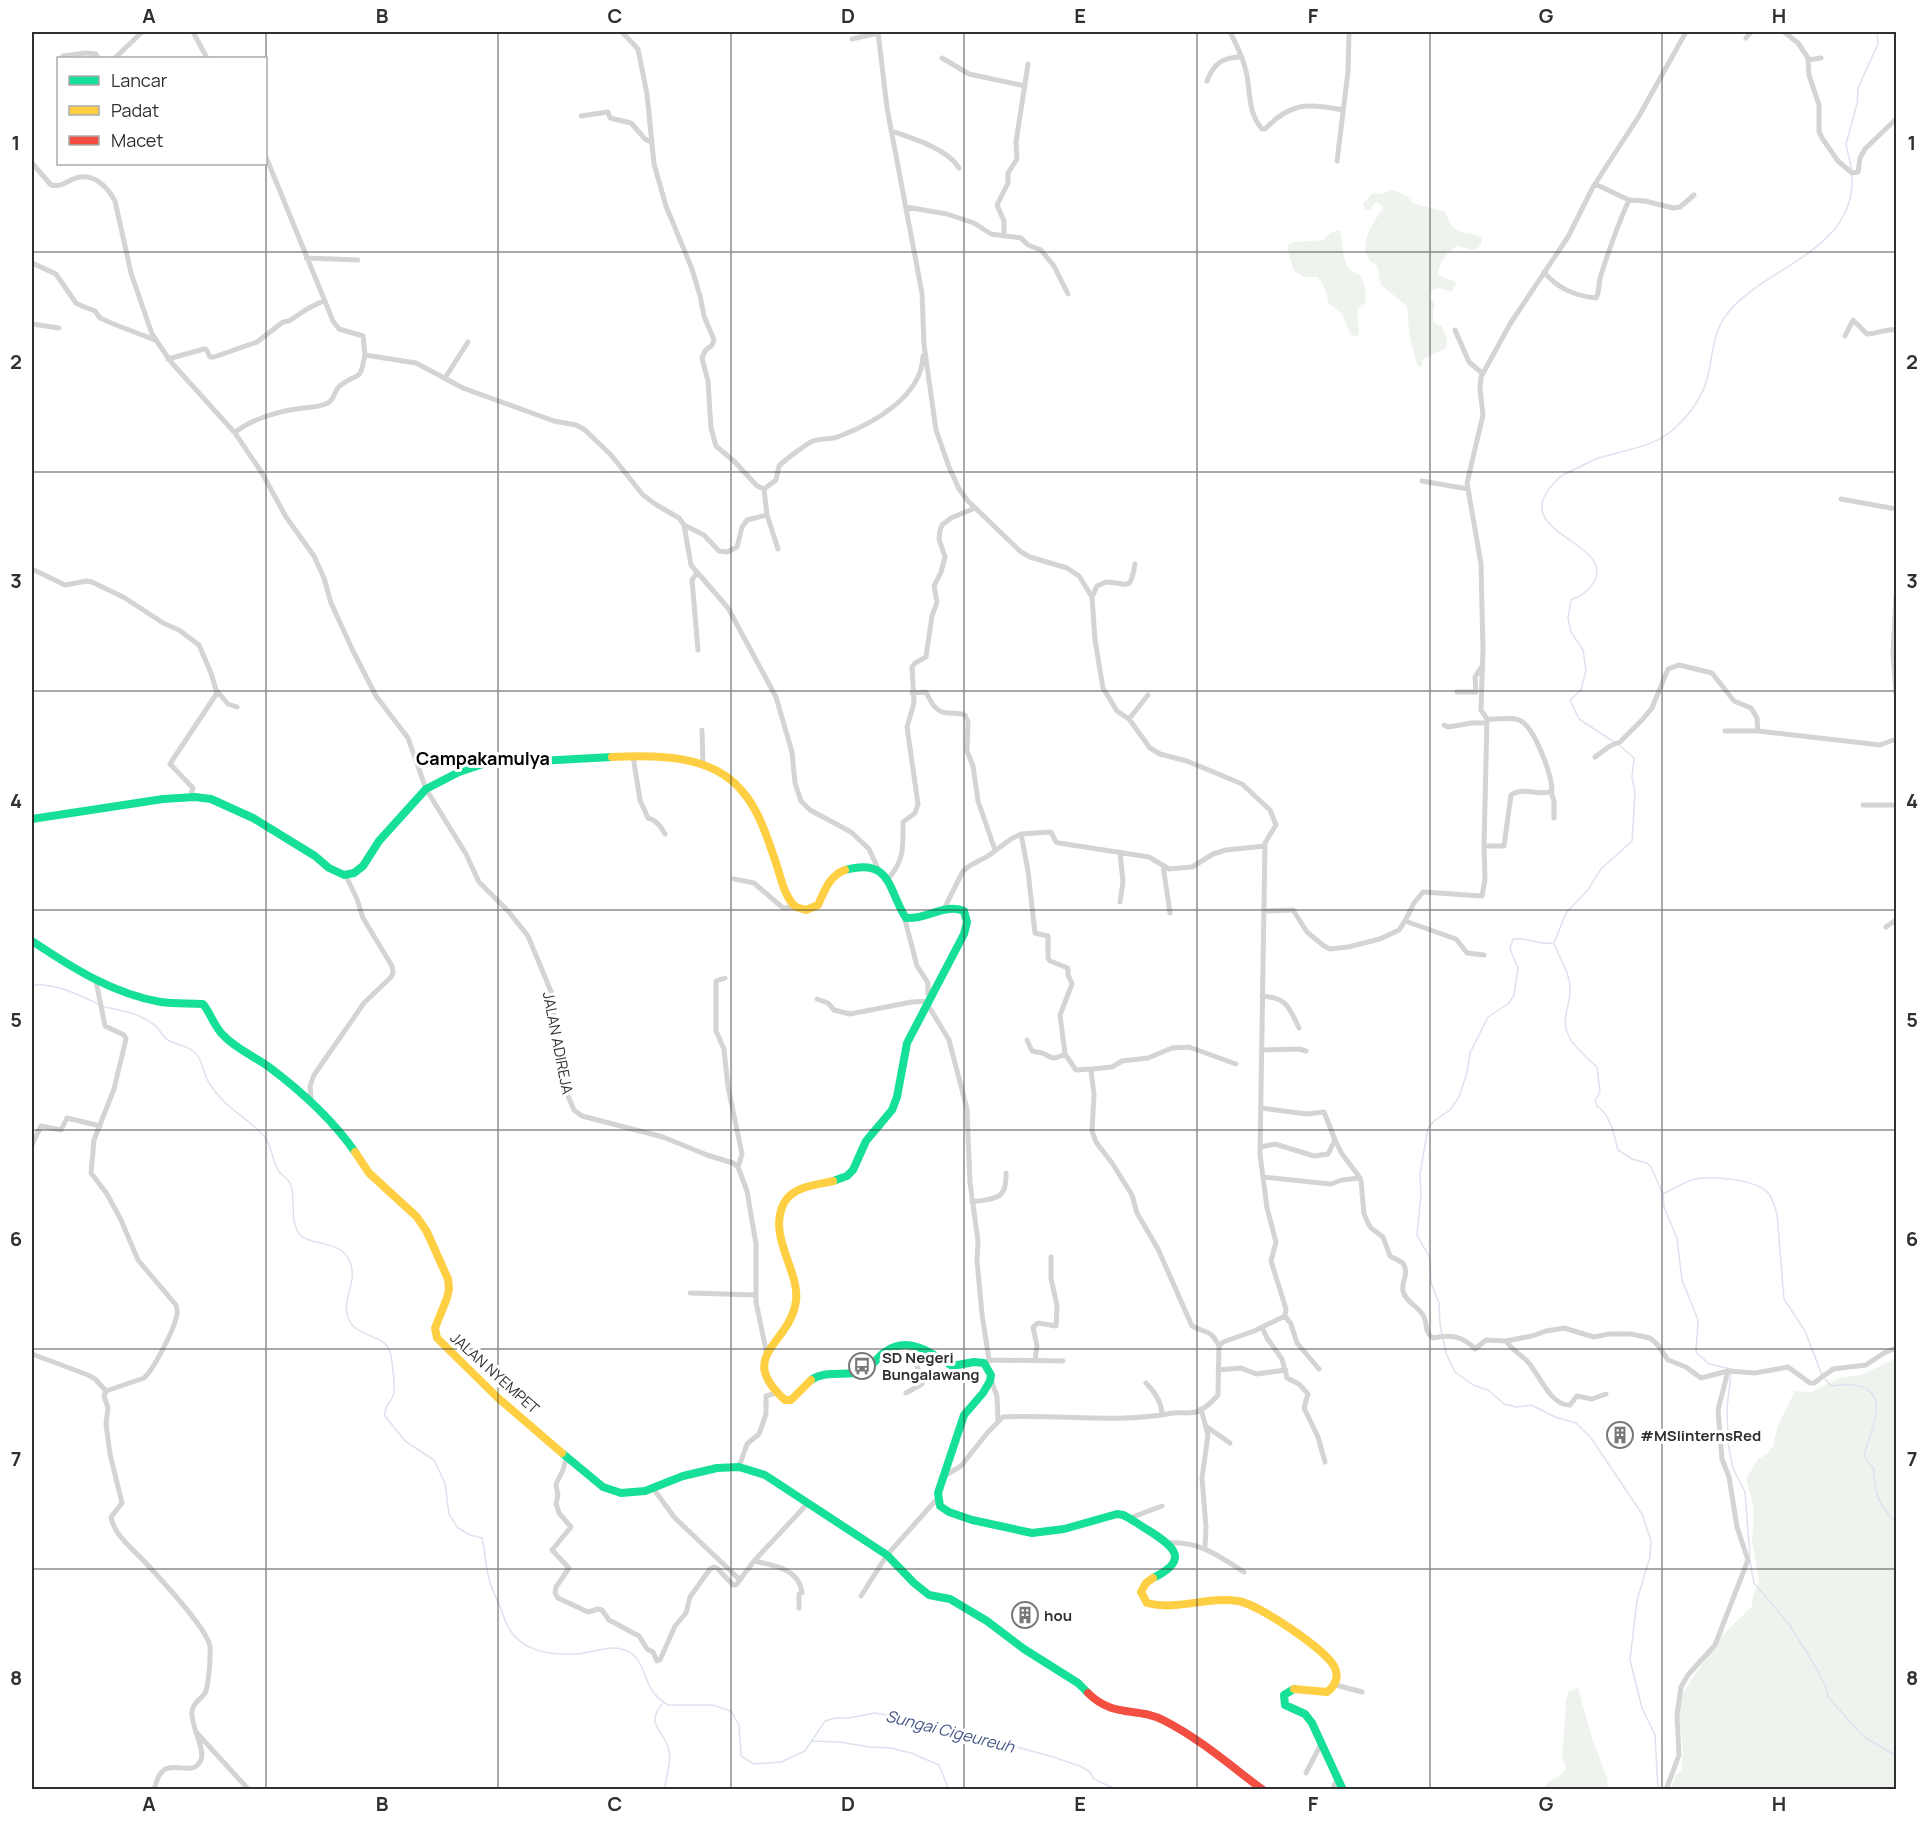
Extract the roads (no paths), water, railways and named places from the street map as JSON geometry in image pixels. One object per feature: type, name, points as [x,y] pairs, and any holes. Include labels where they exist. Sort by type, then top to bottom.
[{"type":"street","points":[[116,57],[142,32]]},
{"type":"street","points":[[193,32],[206,57]]},
{"type":"street","points":[[622,32],[638,49],[647,94],[654,164],[666,206],[692,269],[704,316],[714,340],[702,358],[708,381],[711,428],[716,446],[735,462],[757,486],[764,489]]},
{"type":"street","points":[[852,39],[878,32],[891,131],[922,293],[924,345],[936,430],[949,467],[959,489],[1022,552],[1076,572],[1092,597]]},
{"type":"street","points":[[1230,32],[1242,57],[1254,117],[1262,129],[1265,129],[1279,114],[1298,107],[1313,106],[1343,110]]},
{"type":"street","points":[[1337,161],[1349,32]]},
{"type":"street","points":[[1264,911],[1293,910],[1306,932],[1330,949],[1377,940],[1400,930],[1414,903],[1423,892],[1482,896],[1485,880],[1487,721],[1481,710],[1483,664],[1481,564],[1468,489],[1468,476],[1483,415],[1480,389],[1482,373],[1510,324],[1576,223],[1595,184],[1639,116],[1686,32]]},
{"type":"street","points":[[1746,38],[1751,32]]},
{"type":"street","points":[[1784,32],[1805,51],[1809,75],[1819,105],[1819,131],[1846,170],[1852,173],[1858,172],[1860,158],[1865,149],[1896,119]]},
{"type":"street","points":[[63,56],[86,52],[96,54],[98,57]]},
{"type":"street","points":[[1207,81],[1215,65],[1229,58],[1242,57]]},
{"type":"street","points":[[942,58],[969,74],[1025,86]]},
{"type":"street","points":[[1808,60],[1821,58]]},
{"type":"street","points":[[1004,236],[1004,220],[997,205],[1008,183],[1008,173],[1017,159],[1016,142],[1028,64]]},
{"type":"street","points":[[581,116],[608,112],[611,119],[631,123],[645,140],[651,142]]},
{"type":"street","points":[[891,131],[933,148],[955,161],[959,168]]},
{"type":"street","points":[[236,433],[243,427],[292,409],[319,406],[330,402],[341,385],[362,373],[365,355],[363,336],[339,329],[333,321],[267,159]]},
{"type":"street","points":[[32,163],[51,185],[58,186],[80,177],[86,177],[99,182],[110,192],[115,201],[136,288],[156,340],[168,358],[236,433],[262,473],[286,517],[314,556],[352,651],[376,696],[408,738],[426,789]]},
{"type":"street","points":[[1595,184],[1629,200],[1645,201],[1664,207],[1677,208],[1694,195]]},
{"type":"street","points":[[1544,272],[1558,286],[1596,298],[1599,278],[1629,200]]},
{"type":"street","points":[[906,207],[947,214],[968,221],[991,234],[1021,238],[1028,246],[1040,249],[1054,266],[1068,294]]},
{"type":"street","points":[[306,258],[358,260]]},
{"type":"street","points":[[32,263],[56,274],[76,303],[95,311],[100,318],[156,340]]},
{"type":"street","points":[[168,358],[204,349],[210,357],[214,357],[249,346],[264,338],[283,322],[323,301]]},
{"type":"street","points":[[1845,336],[1853,320],[1867,334],[1888,329],[1896,330]]},
{"type":"street","points":[[32,324],[59,328]]},
{"type":"street","points":[[1455,330],[1469,362],[1482,373]]},
{"type":"street","points":[[446,378],[468,342]]},
{"type":"street","points":[[764,489],[776,480],[779,466],[811,443],[840,436],[866,424],[892,407],[915,384],[921,374],[924,345]]},
{"type":"street","points":[[365,355],[416,363],[463,388],[554,421],[576,425],[585,430],[610,455],[643,495],[679,518],[684,525],[691,565],[696,574],[714,590],[728,608],[776,697],[792,752],[795,783],[801,801],[810,810],[852,832],[869,849],[904,915],[917,966],[928,983],[930,1002],[950,1040],[967,1109],[968,1158],[978,1241],[977,1261],[982,1314],[991,1380],[997,1396],[998,1421]]},
{"type":"street","points":[[1422,481],[1468,489]]},
{"type":"street","points":[[764,489],[767,515],[778,549]]},
{"type":"street","points":[[1841,499],[1896,509]]},
{"type":"street","points":[[887,880],[898,867],[903,845],[903,822],[915,813],[918,804],[907,727],[914,703],[912,667],[923,660],[927,654],[932,616],[937,602],[933,589],[944,564],[945,557],[939,539],[940,530],[942,525],[951,518],[975,507]]},
{"type":"street","points":[[684,525],[704,535],[719,551],[727,552],[738,547],[742,527],[747,520],[767,515]]},
{"type":"street","points":[[1135,564],[1133,577],[1129,583],[1122,585],[1106,582],[1097,586],[1092,597],[1095,640],[1103,688],[1109,701],[1117,711],[1129,719],[1154,752],[1187,761],[1242,784],[1270,810],[1276,825],[1265,846],[1261,1108],[1263,1177],[1267,1208],[1276,1242],[1271,1261],[1286,1309],[1285,1316],[1291,1324],[1297,1343],[1319,1370]]},
{"type":"street","points":[[32,569],[65,585],[92,582],[125,598],[179,630],[199,645],[217,691],[228,704],[237,707]]},
{"type":"street","points":[[696,574],[692,580],[698,650]]},
{"type":"street","points":[[1896,596],[1896,693]]},
{"type":"street","points":[[1457,692],[1476,692],[1475,677],[1483,664]]},
{"type":"street","points":[[1594,757],[1620,742],[1642,720],[1652,708],[1668,669],[1674,665],[1712,673],[1734,701],[1751,708],[1757,718],[1758,731]]},
{"type":"street","points":[[190,797],[193,788],[171,767],[171,762],[217,691]]},
{"type":"street","points":[[912,693],[927,692],[930,702],[937,709],[946,714],[955,712],[965,715],[968,722],[968,751],[978,801],[995,850]]},
{"type":"street","points":[[1129,719],[1148,696]]},
{"type":"street","points":[[1444,725],[1448,727],[1515,719],[1525,724],[1547,763],[1553,788],[1551,792],[1554,801],[1554,818]]},
{"type":"street","points":[[702,730],[703,766]]},
{"type":"street","points":[[1725,731],[1758,731],[1880,745],[1896,739]]},
{"type":"street","points":[[633,756],[641,803],[648,818],[653,819],[665,834]]},
{"type":"street","points":[[32,819],[163,799],[190,797],[211,799],[253,818],[315,856],[329,868],[345,874],[354,873],[363,867],[379,841],[426,789],[459,772],[483,764],[633,756],[683,760],[703,766],[733,781],[744,791],[765,834],[789,899],[796,907]]},
{"type":"street","name":"JALAN ADIREJA","points":[[426,789],[466,854],[479,882],[508,911],[528,936],[552,994],[554,1026],[566,1091],[574,1110],[582,1116],[663,1137],[707,1155],[727,1160],[738,1167]]},
{"type":"street","points":[[1484,846],[1504,846],[1510,797],[1513,792],[1522,790],[1538,794],[1551,792]]},
{"type":"street","points":[[1863,805],[1896,805]]},
{"type":"street","points":[[945,907],[963,871],[1011,838],[1021,834],[1051,832],[1056,842],[1059,843],[1149,857],[1169,869],[1192,867],[1220,852],[1265,846]]},
{"type":"street","points":[[1021,834],[1035,933],[1048,936],[1048,958],[1068,968],[1072,984],[1060,1015],[1065,1054],[1076,1070],[1112,1067],[1122,1061],[1148,1058],[1173,1048],[1189,1047],[1236,1064]]},
{"type":"street","points":[[1120,852],[1123,882],[1120,902]]},
{"type":"street","points":[[1163,866],[1170,913]]},
{"type":"street","points":[[734,879],[754,883],[783,908],[796,907],[807,910],[818,905],[829,881],[842,870],[869,868],[880,873]]},
{"type":"street","points":[[312,1103],[310,1086],[314,1075],[364,1003],[393,973],[392,966],[363,918],[345,874]]},
{"type":"street","points":[[904,915],[910,919],[924,918],[945,907],[959,909],[964,911],[967,927],[906,1045],[894,1106],[866,1142],[853,1170],[849,1174],[798,1190],[788,1196],[783,1203],[781,1215],[784,1250],[797,1295],[795,1308],[767,1356],[764,1365],[765,1378],[776,1393],[786,1400],[791,1400],[813,1378],[823,1374],[856,1373],[868,1370],[884,1352],[897,1346],[927,1349],[952,1366],[981,1362],[1063,1360]]},
{"type":"street","points":[[1405,921],[1456,939],[1467,953],[1484,955]]},
{"type":"street","points":[[1886,927],[1896,921]]},
{"type":"street","name":"JALAN NYEMPET","points":[[32,941],[96,981],[127,993],[154,1000],[203,1004],[209,1011],[214,1026],[234,1045],[268,1067],[312,1103],[345,1138],[369,1173],[405,1204],[427,1232],[443,1265],[449,1289],[435,1328],[437,1338],[497,1397],[567,1454],[603,1487],[628,1493],[645,1491],[695,1472],[739,1467],[765,1475],[887,1555],[929,1595],[950,1599],[987,1621],[1024,1649],[1078,1683],[1099,1704],[1110,1710],[1148,1714],[1165,1721],[1263,1790]]},
{"type":"street","points":[[725,978],[716,981],[716,1030],[724,1049],[728,1087],[742,1154],[738,1167],[747,1191],[756,1244],[756,1294],[767,1356]]},
{"type":"street","points":[[96,981],[105,1026],[124,1035],[126,1039],[114,1089],[93,1149],[90,1169],[92,1177],[107,1194],[121,1220],[138,1260],[171,1298],[176,1305],[177,1314],[149,1374],[144,1378],[106,1391]]},
{"type":"street","points":[[1262,996],[1280,999],[1291,1011],[1299,1029]]},
{"type":"street","points":[[817,999],[828,1003],[834,1010],[850,1014],[912,1002],[930,1002]]},
{"type":"street","points":[[1027,1040],[1032,1051],[1044,1053],[1048,1058],[1065,1054]]},
{"type":"street","points":[[1263,1050],[1299,1049],[1306,1051]]},
{"type":"street","points":[[946,1475],[961,1466],[1003,1418],[1109,1419],[1195,1412],[1218,1395],[1219,1346],[1210,1331],[1191,1326],[1158,1249],[1137,1213],[1132,1196],[1096,1143],[1092,1124],[1094,1094],[1092,1069]]},
{"type":"street","points":[[1261,1108],[1307,1114],[1324,1112],[1342,1154],[1360,1178],[1364,1214],[1368,1223],[1383,1237],[1390,1256],[1404,1263],[1407,1273],[1403,1286],[1404,1295],[1424,1316],[1428,1334],[1433,1338],[1446,1335],[1456,1337],[1468,1342],[1475,1350],[1486,1340],[1506,1341],[1564,1328],[1594,1337],[1631,1334],[1650,1338],[1668,1360],[1686,1367],[1701,1378],[1728,1371],[1755,1373],[1788,1367],[1807,1382],[1814,1383],[1833,1370],[1866,1365],[1896,1348]]},
{"type":"street","points":[[32,1145],[41,1126],[61,1131],[67,1118],[100,1126]]},
{"type":"street","points":[[1261,1147],[1275,1144],[1301,1153],[1323,1156],[1328,1154],[1335,1140]]},
{"type":"street","points":[[973,1201],[995,1198],[1002,1194],[1006,1188],[1006,1173]]},
{"type":"street","points":[[1263,1177],[1331,1184],[1360,1178]]},
{"type":"street","points":[[1035,1360],[1037,1346],[1033,1327],[1038,1323],[1056,1326],[1057,1306],[1051,1278],[1051,1257]]},
{"type":"street","points":[[690,1293],[756,1294]]},
{"type":"street","points":[[1219,1346],[1223,1342],[1285,1316]]},
{"type":"street","points":[[1262,1326],[1267,1338],[1282,1359],[1289,1379],[1299,1384],[1308,1394],[1304,1408],[1318,1437],[1325,1462]]},
{"type":"street","points":[[1506,1341],[1527,1361],[1551,1395],[1564,1405],[1570,1405],[1577,1396],[1592,1399],[1606,1394]]},
{"type":"street","points":[[906,1393],[923,1383],[908,1346]]},
{"type":"street","points":[[32,1354],[95,1379],[106,1391]]},
{"type":"street","points":[[1218,1370],[1241,1368],[1256,1374],[1286,1370]]},
{"type":"street","points":[[1666,1790],[1679,1755],[1677,1715],[1681,1687],[1688,1675],[1715,1645],[1748,1560],[1737,1527],[1729,1477],[1722,1459],[1718,1410],[1728,1371]]},
{"type":"street","points":[[861,1596],[887,1555],[937,1499],[968,1407],[981,1396],[991,1380]]},
{"type":"street","points":[[1146,1383],[1155,1391],[1162,1408],[1162,1415]]},
{"type":"street","points":[[106,1391],[104,1396],[107,1403],[110,1454],[122,1503],[111,1517],[113,1526],[157,1575],[210,1643],[211,1658],[206,1691],[192,1710],[194,1731],[202,1755],[198,1764],[191,1769],[168,1768],[159,1775],[154,1790]]},
{"type":"street","points":[[739,1467],[747,1444],[759,1434],[765,1417],[766,1396],[776,1393]]},
{"type":"street","points":[[1201,1409],[1207,1427],[1208,1440],[1202,1478],[1206,1527],[1205,1548]]},
{"type":"street","points":[[1207,1427],[1230,1443]]},
{"type":"street","points":[[567,1454],[563,1470],[555,1486],[558,1512],[571,1525],[553,1548],[553,1552],[569,1568],[555,1590],[558,1598],[588,1612],[602,1610],[612,1623],[641,1638],[658,1661],[664,1654],[675,1626],[686,1613],[689,1599],[710,1569],[717,1568],[735,1586],[808,1503]]},
{"type":"street","points":[[652,1488],[674,1517],[740,1580]]},
{"type":"street","points":[[937,1499],[941,1508],[946,1512],[1030,1533],[1051,1531],[1117,1514],[1130,1518],[1168,1543],[1176,1553],[1176,1561],[1169,1569],[1149,1579],[1143,1586],[1141,1592],[1147,1603],[1164,1606],[1240,1601],[1255,1606],[1287,1626],[1332,1662],[1337,1670],[1336,1685],[1327,1692],[1300,1688],[1293,1689],[1284,1695],[1285,1705],[1305,1714],[1312,1723],[1343,1790]]},
{"type":"street","points":[[1130,1518],[1162,1506]]},
{"type":"street","points":[[1168,1543],[1190,1543],[1205,1548],[1244,1572]]},
{"type":"street","points":[[754,1562],[781,1567],[790,1572],[802,1589],[802,1593],[799,1594],[799,1608]]},
{"type":"street","points":[[1336,1685],[1362,1692]]},
{"type":"street","points":[[194,1731],[249,1790]]},
{"type":"street","points":[[1306,1773],[1322,1742]]},
{"type":"street","points":[[1332,1790],[1338,1778]]},
{"type":"waterway","points":[[1852,171],[1846,144],[1857,104],[1858,88],[1878,44],[1877,32]]},
{"type":"waterway","points":[[1614,742],[1579,719],[1570,700],[1581,690],[1586,670],[1583,650],[1571,632],[1568,618],[1571,600],[1582,595],[1591,587],[1595,580],[1596,566],[1589,555],[1549,523],[1542,511],[1544,496],[1565,474],[1596,459],[1648,444],[1667,435],[1680,423],[1702,393],[1722,321],[1743,297],[1805,256],[1824,240],[1839,223],[1849,202],[1852,176]]},
{"type":"waterway","points":[[1618,744],[1634,758],[1632,777],[1635,792],[1632,841],[1601,869],[1587,891],[1566,913],[1554,943],[1569,980],[1566,1030],[1574,1044],[1597,1067],[1600,1092],[1595,1101],[1609,1120],[1618,1150],[1632,1159],[1647,1163],[1663,1194],[1664,1207],[1677,1238],[1682,1280],[1698,1320],[1696,1352],[1709,1364],[1731,1369]]},
{"type":"waterway","points":[[1552,943],[1513,939],[1510,949],[1518,968],[1514,995],[1509,1003],[1488,1017],[1470,1053],[1467,1073],[1459,1097],[1450,1110],[1428,1128],[1420,1174],[1421,1195],[1417,1235],[1430,1258],[1431,1283],[1439,1303],[1440,1325],[1446,1353],[1455,1372],[1473,1385],[1488,1390],[1504,1404],[1516,1407],[1531,1405],[1555,1417],[1576,1423],[1591,1438],[1642,1514],[1651,1541],[1650,1557],[1637,1600],[1630,1660],[1642,1708],[1655,1735],[1658,1790]]},
{"type":"waterway","name":"Sungai Cigeureuh","points":[[32,985],[57,987],[98,1004]]},
{"type":"waterway","name":"Sungai Cigeureuh","points":[[102,1006],[129,1012],[147,1020],[168,1040],[187,1047],[196,1054],[215,1091],[265,1137],[278,1170],[290,1183],[294,1220],[298,1232],[307,1239],[337,1248],[348,1258],[352,1274],[346,1305],[349,1320],[358,1330],[387,1346],[391,1355],[394,1393],[386,1407],[385,1416],[405,1441],[434,1460],[445,1483],[449,1514],[458,1528],[470,1535],[482,1538],[492,1589],[507,1625],[519,1641],[536,1650],[555,1654],[581,1654],[613,1648],[625,1650],[638,1661],[653,1691],[668,1705],[713,1705],[731,1711],[739,1725],[741,1756],[754,1764],[781,1762],[805,1751],[825,1721],[875,1713],[916,1720],[1050,1756],[1080,1766],[1089,1771],[1094,1779],[1117,1790]]},
{"type":"waterway","points":[[1663,1194],[1692,1180],[1709,1178],[1743,1181],[1762,1188],[1768,1193],[1773,1200],[1777,1214],[1784,1299],[1805,1331],[1822,1375]]},
{"type":"waterway","points":[[1731,1373],[1727,1408],[1728,1443],[1733,1468],[1745,1492],[1750,1556]]},
{"type":"waterway","points":[[1825,1379],[1831,1386],[1864,1387],[1872,1393],[1876,1402],[1876,1413],[1864,1454],[1874,1469],[1879,1499],[1896,1523]]},
{"type":"waterway","points":[[1750,1561],[1754,1583],[1789,1624],[1817,1669],[1828,1697],[1863,1736],[1896,1756]]},
{"type":"waterway","points":[[662,1704],[655,1718],[670,1756],[665,1790]]},
{"type":"waterway","points":[[812,1741],[891,1748],[911,1753],[939,1765],[949,1790]]},
{"type":"place","name":"SD Negeri Bungalawang","points":[[862,1366]]},
{"type":"place","name":"#MSIinternsRed","points":[[1620,1435]]},
{"type":"place","name":"hou","points":[[1025,1615]]},
{"type":"district","name":"Campakamulya","points":[[483,758]]}]
